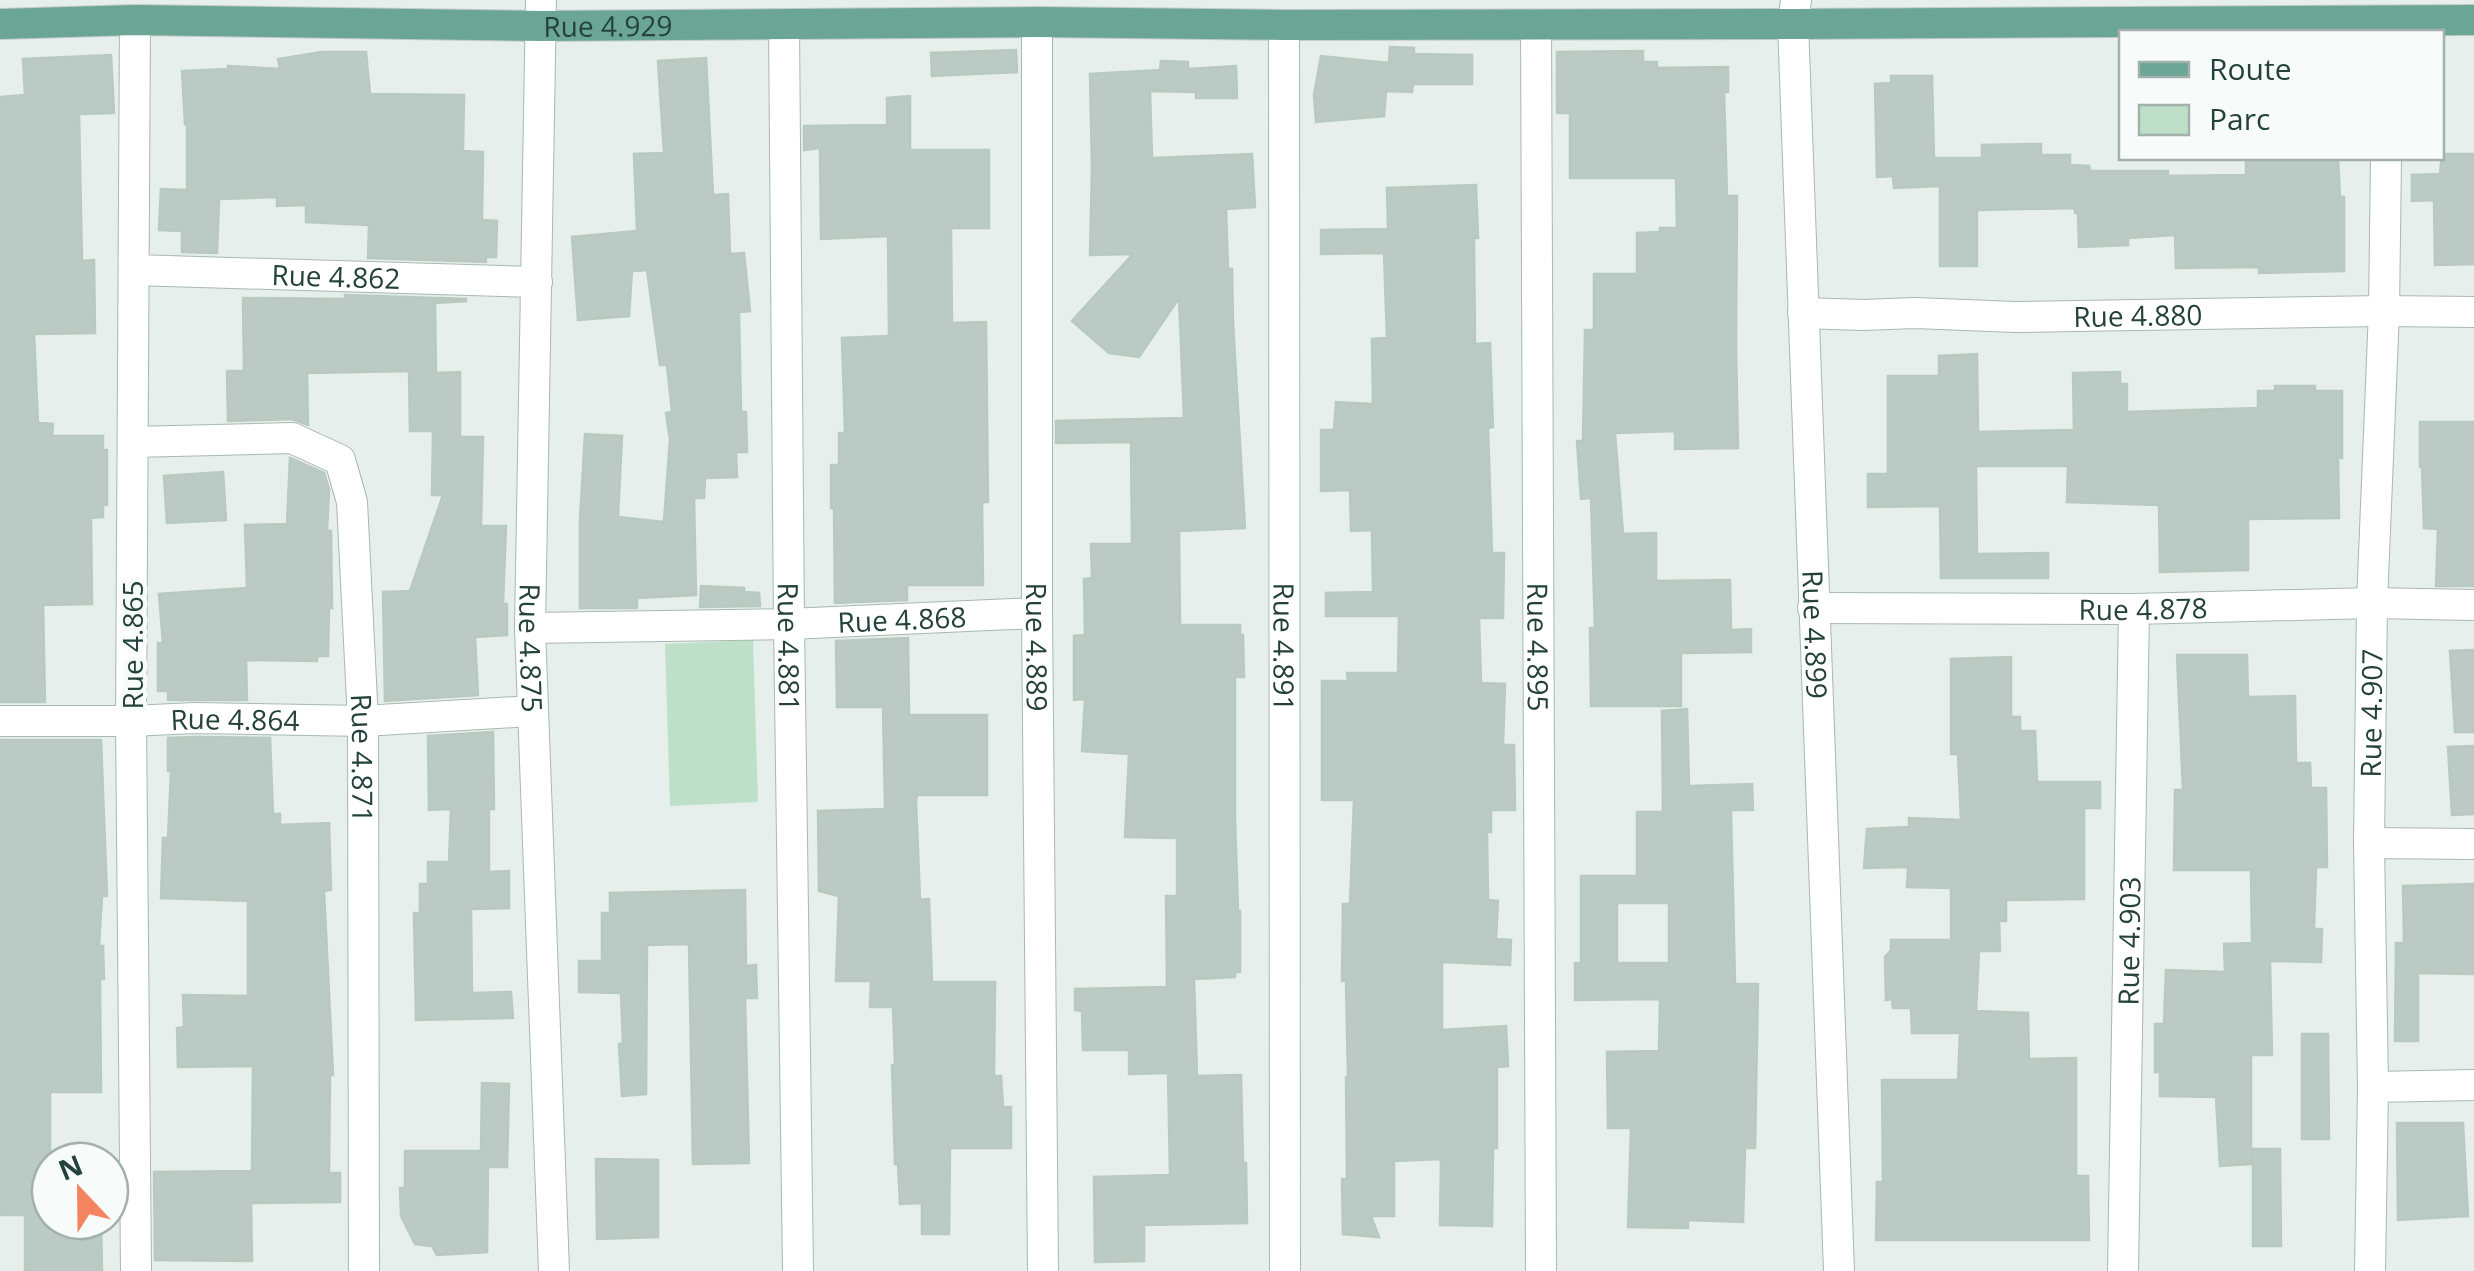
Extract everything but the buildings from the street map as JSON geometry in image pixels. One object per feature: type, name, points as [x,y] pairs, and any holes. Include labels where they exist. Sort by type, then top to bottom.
[{"type":"main road","name":"Rue 4.929","points":[[0,24],[542,13],[784,24],[1536,24],[1794,12],[2389,26],[2474,20]]},
{"type":"street","name":"Rue 4.899","points":[[1794,12],[1838,1271]]},
{"type":"street","name":"Rue 4.875","points":[[542,13],[530,628],[554,1271]]},
{"type":"street","name":"Rue 4.865","points":[[135,20],[131,720],[136,1271]]},
{"type":"street","name":"Rue 4.889","points":[[1037,22],[1043,1271]]},
{"type":"street","name":"Rue 4.881","points":[[784,24],[798,1271]]},
{"type":"street","name":"Rue 4.895","points":[[1536,24],[1542,1271]]},
{"type":"street","name":"Rue 4.891","points":[[1284,25],[1285,1271]]},
{"type":"street","name":"Rue 4.907","points":[[2370,1271],[2372,604],[2386,160]]},
{"type":"street","name":"Rue 4.862","points":[[134,270],[537,282]]},
{"type":"street","name":"Rue 4.880","points":[[1803,314],[2015,317],[2474,312]]},
{"type":"street","name":"Rue 4.871","points":[[133,442],[292,438],[340,460],[352,502],[363,721],[364,1271]]},
{"type":"street","name":"Rue 4.878","points":[[1813,608],[2474,605]]},
{"type":"street","name":"Rue 4.903","points":[[2123,1271],[2134,609]]},
{"type":"street","name":"Rue 4.868","points":[[530,628],[789,624],[1037,613]]},
{"type":"street","name":"Rue 4.864","points":[[0,722],[195,718],[363,721],[532,711]]},
{"type":"street","points":[[2369,844],[2474,844]]},
{"type":"street","points":[[2373,1087],[2474,1084]]},
{"type":"green space","points":[[753,640],[758,802],[670,806],[665,644]]}]
